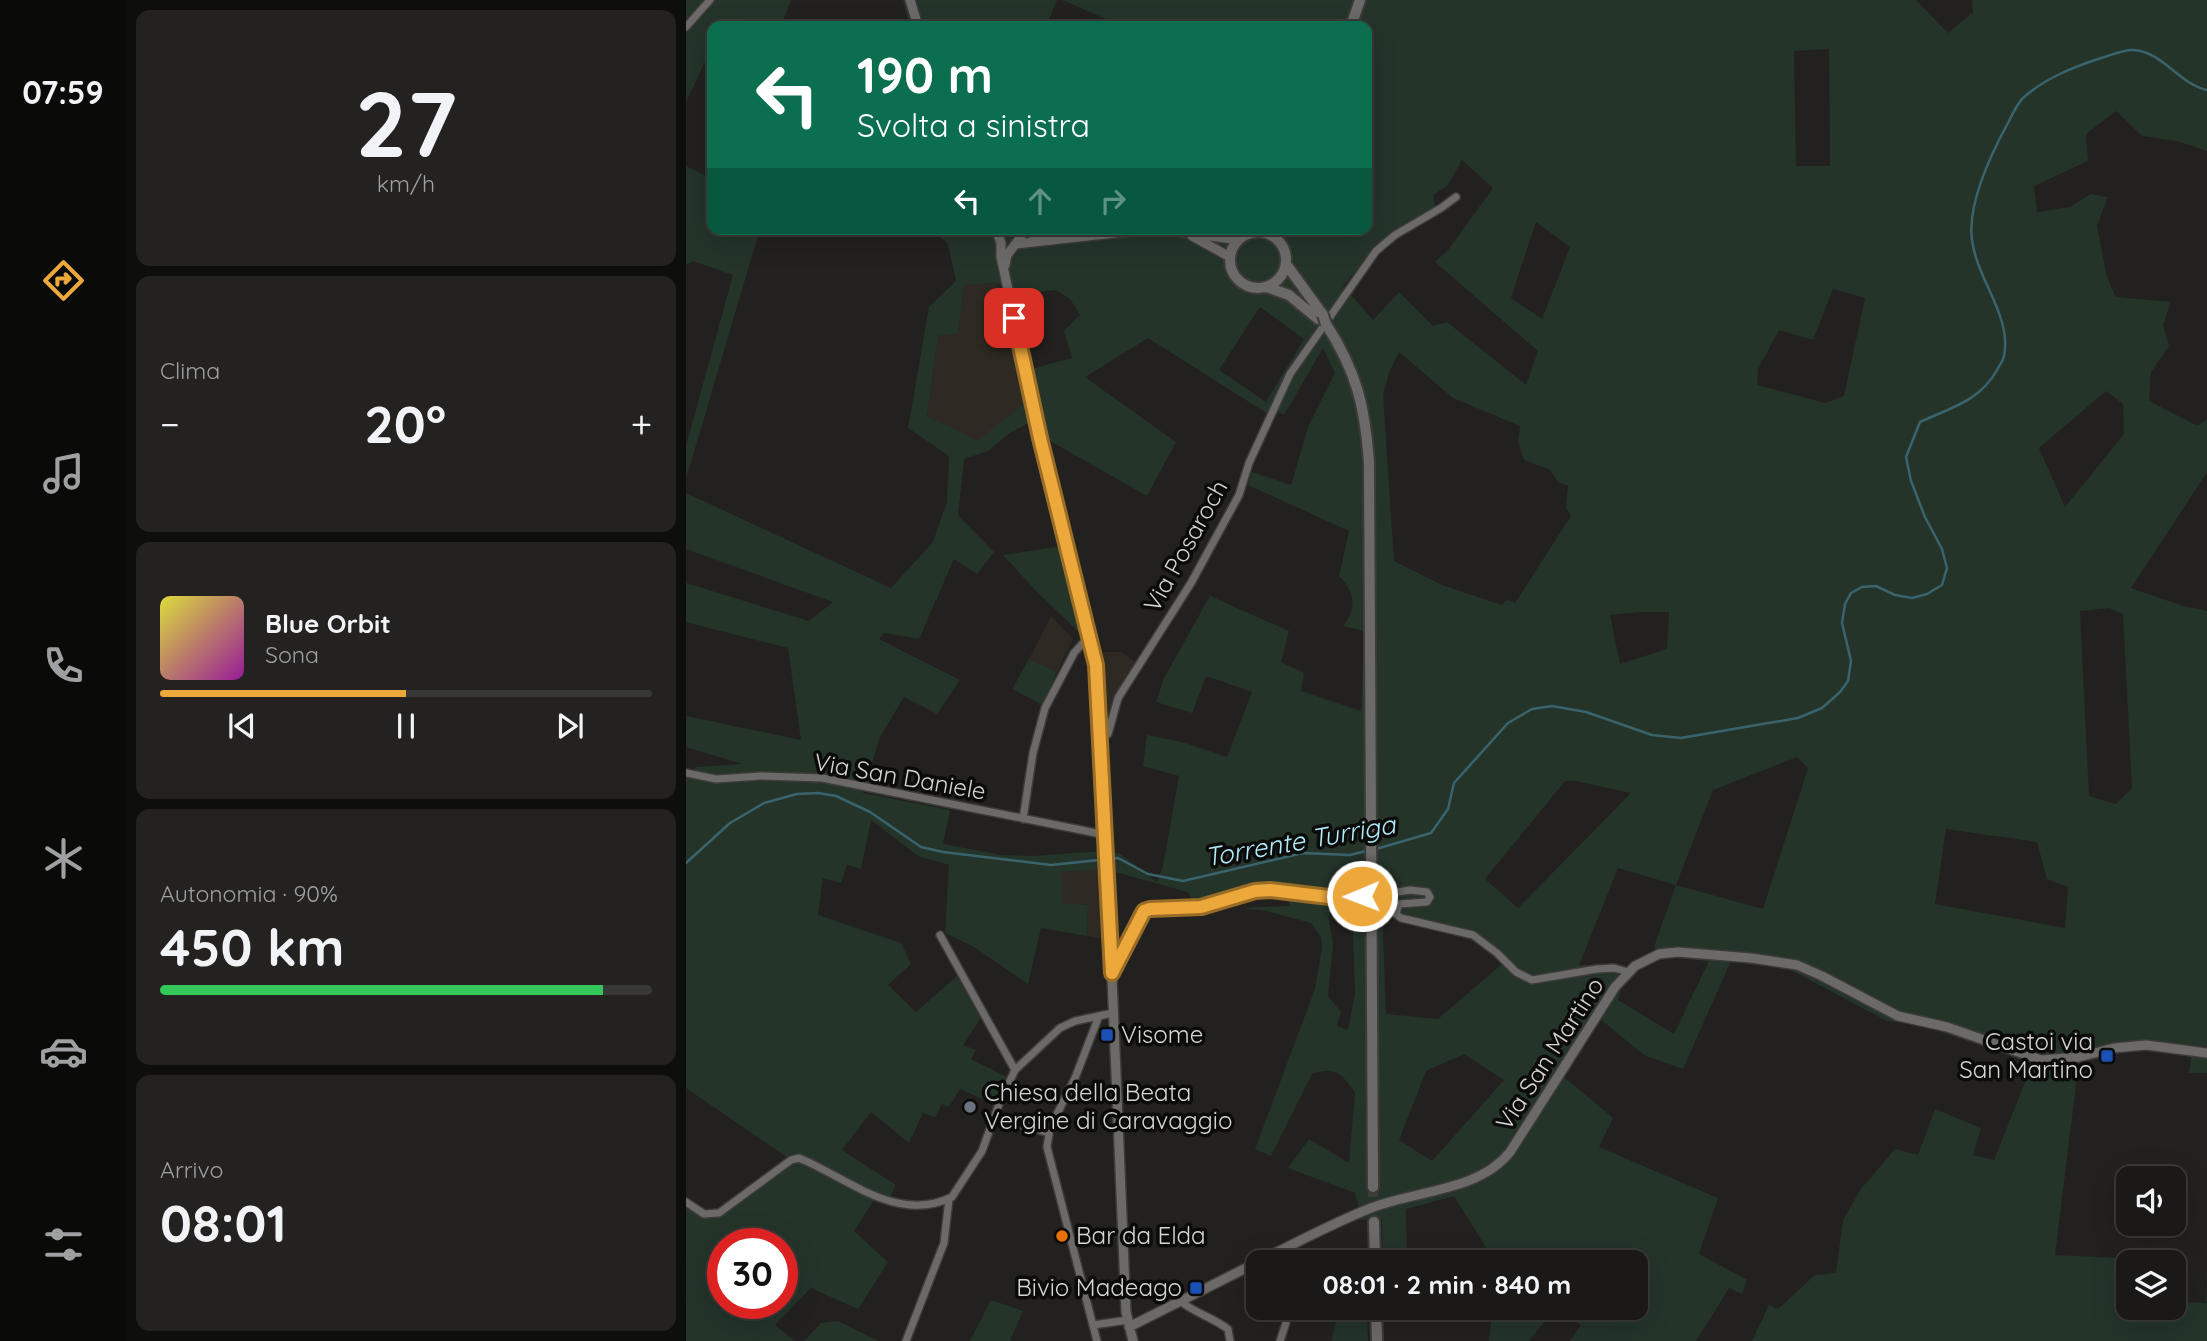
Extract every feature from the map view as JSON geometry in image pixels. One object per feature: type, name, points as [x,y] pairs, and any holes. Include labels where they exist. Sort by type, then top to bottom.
[{"type":"main road","points":[[1353,21],[1360,0]]},
{"type":"main road","points":[[1247,235],[1238,240],[1230,257],[1234,275],[1240,282],[1289,295],[1323,323]]},
{"type":"main road","points":[[1270,235],[1281,244]]},
{"type":"main road","points":[[1282,235],[1286,264],[1343,351],[1355,379],[1367,438],[1373,885],[1373,1187]]},
{"type":"main road","points":[[1267,287],[1280,277],[1286,264]]},
{"type":"main road","points":[[1374,1222],[1375,1250]]},
{"type":"main road","points":[[1376,1320],[1377,1341]]},
{"type":"street","points":[[686,27],[710,0]]},
{"type":"street","points":[[910,0],[916,21]]},
{"type":"street","points":[[1323,323],[1376,251],[1395,234],[1456,197]]},
{"type":"street","points":[[999,235],[1040,438],[1096,665],[1128,1324],[1133,1341]]},
{"type":"street","points":[[1004,270],[1007,255],[1021,235]]},
{"type":"street","points":[[1035,235],[1048,240]]},
{"type":"street","points":[[1001,243],[1007,246],[1094,235]]},
{"type":"street","points":[[1190,235],[1230,257]]},
{"type":"street","points":[[1204,235],[1238,240]]},
{"type":"street","name":"Via Posaroch","points":[[1099,737],[1108,734],[1118,698],[1191,583],[1239,495],[1248,463],[1290,374],[1323,323]]},
{"type":"street","points":[[1023,819],[1033,753],[1045,708],[1074,653],[1082,644],[1091,641]]},
{"type":"street","name":"Via San Daniele","points":[[686,773],[716,779],[761,776],[822,778],[1106,835]]},
{"type":"street","points":[[1112,973],[1144,911],[1150,909],[1201,907],[1255,891],[1270,890],[1329,897],[1362,896]]},
{"type":"street","points":[[1380,895],[1410,890],[1427,892],[1430,897],[1427,901],[1399,904],[1396,914],[1401,918],[1473,935],[1516,972],[1532,980],[1597,969],[1614,968],[1628,972]]},
{"type":"street","points":[[940,935],[1015,1070]]},
{"type":"street","name":"Via San Martino","points":[[1283,1250],[1371,1208],[1404,1196],[1465,1182],[1494,1168],[1510,1152],[1608,996],[1628,972],[1651,957],[1667,953],[1773,961],[1810,970],[1898,1016],[1947,1027],[2041,1060],[2079,1057],[2114,1048],[2146,1045],[2207,1054]]},
{"type":"street","points":[[906,1341],[944,1243],[949,1199],[980,1156],[1015,1070],[1060,1028],[1075,1021],[1113,1013]]},
{"type":"street","points":[[1097,1341],[1046,1147],[1050,1128],[1075,1079],[1099,1016]]},
{"type":"street","points":[[994,1121],[1049,1133]]},
{"type":"street","points":[[686,1202],[704,1214],[719,1213],[792,1160],[799,1158],[880,1198],[904,1206],[949,1199]]},
{"type":"street","name":"Via San Martino","points":[[1128,1324],[1181,1302],[1246,1268]]},
{"type":"street","points":[[1181,1302],[1228,1329],[1230,1341]]},
{"type":"street","points":[[1093,1325],[1128,1324]]},
{"type":"street","points":[[1280,1341],[1286,1324]]},
{"type":"shaded area","points":[[964,285],[999,285],[1027,393],[1025,403],[978,441],[927,417],[938,336],[958,332]]},
{"type":"shaded area","points":[[1051,616],[1073,639],[1057,672],[1029,659]]},
{"type":"shaded area","points":[[1100,652],[1121,652],[1138,664],[1118,696],[1107,732],[1103,732]]},
{"type":"shaded area","points":[[1104,869],[1108,940],[1087,936],[1088,905],[1063,903],[1060,872]]},
{"type":"green space","points":[[686,0],[791,0],[783,21],[707,21],[707,63],[705,62],[686,102]]},
{"type":"green space","points":[[903,0],[1057,0],[1048,21],[909,21]]},
{"type":"green space","points":[[1063,0],[1916,0],[1948,33],[1973,12],[1972,0],[2207,0],[2207,151],[2177,141],[2142,136],[2116,111],[2086,134],[2088,161],[2034,186],[2037,212],[2070,207],[2091,194],[2108,197],[2097,226],[2107,277],[2116,297],[2171,302],[2163,325],[2169,346],[2151,372],[2149,401],[2198,426],[2207,419],[2207,472],[2131,588],[2183,606],[2207,611],[2207,1073],[2189,1073],[2191,1057],[2161,1049],[2113,1052],[2079,1060],[2055,1255],[2116,1258],[2116,1320],[2186,1320],[2186,1302],[2206,1303],[2207,1266],[2207,1341],[1752,1341],[1769,1305],[1778,1309],[1815,1275],[1836,1273],[1843,1220],[1861,1189],[1895,1149],[1918,1155],[1935,1109],[1981,1128],[1973,1155],[1994,1160],[2033,1062],[1920,1025],[1887,1021],[1787,968],[1731,961],[1683,1069],[1644,1055],[1600,1019],[1563,1076],[1613,1118],[1599,1147],[1718,1198],[1699,1254],[1747,1280],[1742,1294],[1729,1288],[1696,1341],[1570,1341],[1581,1325],[1572,1320],[1648,1320],[1648,1250],[1488,1250],[1454,1196],[1406,1209],[1407,1250],[1383,1250],[1382,1219],[1362,1220],[1355,1193],[1288,1168],[1309,1139],[1349,1163],[1355,1093],[1342,1076],[1332,1071],[1312,1074],[1271,1156],[1255,1149],[1315,989],[1322,948],[1321,937],[1311,923],[1266,911],[1241,908],[1291,906],[1284,892],[1270,890],[1195,907],[1188,892],[1104,869],[1061,872],[1063,903],[1088,905],[1087,936],[1041,928],[1028,984],[974,947],[945,933],[949,865],[918,856],[871,820],[861,869],[847,865],[841,883],[823,878],[818,915],[901,943],[911,964],[888,985],[916,1012],[957,976],[981,1018],[963,1045],[976,1050],[971,1059],[1009,1078],[998,1106],[960,1089],[949,1107],[942,1104],[935,1117],[923,1113],[909,1143],[871,1112],[842,1150],[896,1185],[887,1203],[875,1198],[854,1231],[888,1262],[858,1309],[811,1288],[798,1301],[798,1228],[707,1228],[707,1319],[781,1319],[775,1325],[795,1341],[686,1341],[686,1200],[711,1214],[791,1160],[686,1088],[686,778],[696,767],[742,764],[686,747],[686,716],[801,740],[788,648],[686,622],[686,583],[809,621],[833,602],[686,549],[686,493],[891,588],[933,542],[947,502],[949,456],[908,428],[929,307],[956,281],[948,244],[938,235],[1372,235],[1372,21],[1110,21]],"holes":[[[1829,49],[1830,166],[1796,166],[1794,51]],[[1462,160],[1493,188],[1448,250],[1435,262],[1538,351],[1526,385],[1447,322],[1433,326],[1399,292],[1373,320],[1343,286],[1369,255],[1399,230],[1437,214],[1433,195],[1447,186]],[[1536,222],[1570,247],[1542,319],[1511,298]],[[992,283],[1011,287],[1018,294],[1056,290],[1070,299],[1080,315],[1064,331],[1072,358],[1031,369],[1045,438],[1147,496],[1176,442],[1085,377],[1148,338],[1268,414],[1271,408],[1284,415],[1323,348],[1335,373],[1308,427],[1291,485],[1252,472],[1248,485],[1349,531],[1339,576],[1348,587],[1352,600],[1351,613],[1343,626],[1364,631],[1361,711],[1301,691],[1304,673],[1281,662],[1289,631],[1210,596],[1164,678],[1156,702],[1192,713],[1206,676],[1252,692],[1227,757],[1182,742],[1147,735],[1143,766],[1179,776],[1163,866],[1157,882],[1119,853],[1102,851],[1033,856],[1002,855],[943,844],[950,810],[863,793],[880,737],[904,697],[937,714],[960,680],[879,639],[884,633],[919,639],[954,559],[977,574],[994,552],[958,515],[964,459],[988,451],[1011,432],[1033,421],[1027,393],[1025,403],[978,440],[927,417],[938,336],[958,333],[964,285]],[[1833,289],[1865,298],[1844,396],[1825,403],[1757,385],[1758,369],[1779,330],[1813,340]],[[1260,307],[1304,339],[1266,402],[1219,370]],[[1399,352],[1453,398],[1520,426],[1518,442],[1524,460],[1549,469],[1558,482],[1568,486],[1566,508],[1571,516],[1515,603],[1507,600],[1502,605],[1442,585],[1394,561],[1383,395]],[[2106,391],[2123,404],[2124,434],[2065,507],[2039,448]],[[2109,608],[2123,614],[2132,788],[2116,804],[2089,796],[2080,611]],[[1669,612],[1667,649],[1620,664],[1610,615]],[[1797,757],[1808,768],[1763,909],[1676,885],[1713,790]],[[1565,781],[1631,793],[1518,908],[1485,879]],[[1946,829],[2037,842],[2047,879],[2068,887],[2065,928],[1935,904]],[[1618,868],[1676,885],[1654,947],[1665,957],[1709,961],[1674,1034],[1618,1000],[1627,966],[1579,965]],[[1335,912],[1343,920],[1343,927],[1352,927],[1355,993],[1348,1030],[1337,1026],[1341,1012],[1328,996],[1333,943],[1328,916]],[[1382,912],[1475,941],[1502,964],[1438,1019],[1386,1014]],[[1464,1054],[1504,1080],[1432,1161],[1399,1140],[1426,1071]]]},
{"type":"green space","points":[[686,166],[707,176],[707,235],[758,235],[686,479],[686,446],[733,275],[693,261],[686,265]]},
{"type":"green space","points":[[1063,546],[1084,633],[1083,636],[1003,555]]},
{"type":"green space","points":[[1029,659],[1057,672],[1043,705],[1012,689]]},
{"type":"green space","points":[[991,1300],[1023,1311],[1010,1341],[970,1341]]},
{"type":"green space","points":[[1337,1320],[1367,1320],[1368,1341],[1331,1341]]},
{"type":"green space","points":[[1491,1320],[1546,1320],[1529,1341],[1489,1341]]},
{"type":"green space","points":[[838,1321],[878,1341],[804,1341],[821,1323]]},
{"type":"waterway","name":"Torrente Turriga","points":[[1376,849],[1431,833],[1448,809],[1454,783],[1508,723],[1532,709],[1552,706],[1586,712],[1652,735],[1681,738],[1798,718],[1822,708],[1840,692],[1848,681],[1851,661],[1842,623],[1845,604],[1851,593],[1862,587],[1876,586],[1895,595],[1912,598],[1927,594],[1942,585],[1947,568],[1942,549],[1925,517],[1911,481],[1906,457],[1920,422],[1973,396],[1990,381],[2003,358],[2003,327],[1975,255],[1971,226],[1982,178],[2017,106],[2031,91],[2058,75],[2088,62],[2130,50],[2154,56],[2188,82],[2207,90]]},
{"type":"waterway","name":"Torrente Turriga","points":[[686,863],[730,823],[764,803],[797,794],[818,793],[836,796],[870,812],[921,847],[1051,865],[1118,858],[1148,874],[1183,881],[1303,853],[1350,855],[1366,851]]},
{"type":"tunnel","points":[[1373,1187],[1374,1222]]},
{"type":"place","name":"Visome","points":[[1107,1035]]},
{"type":"place","name":"Castoi via San Martino","points":[[2107,1056]]},
{"type":"place","name":"Chiesa della Beata Vergine di Caravaggio","points":[[970,1107]]},
{"type":"place","name":"Bar da Elda","points":[[1062,1236]]},
{"type":"place","name":"Bivio Madeago","points":[[1196,1288]]},
{"type":"route","points":[[1014,318],[1040,438],[1096,665],[1112,973],[1144,911],[1150,909],[1201,907],[1255,891],[1270,890],[1329,897],[1362,896]]}]
